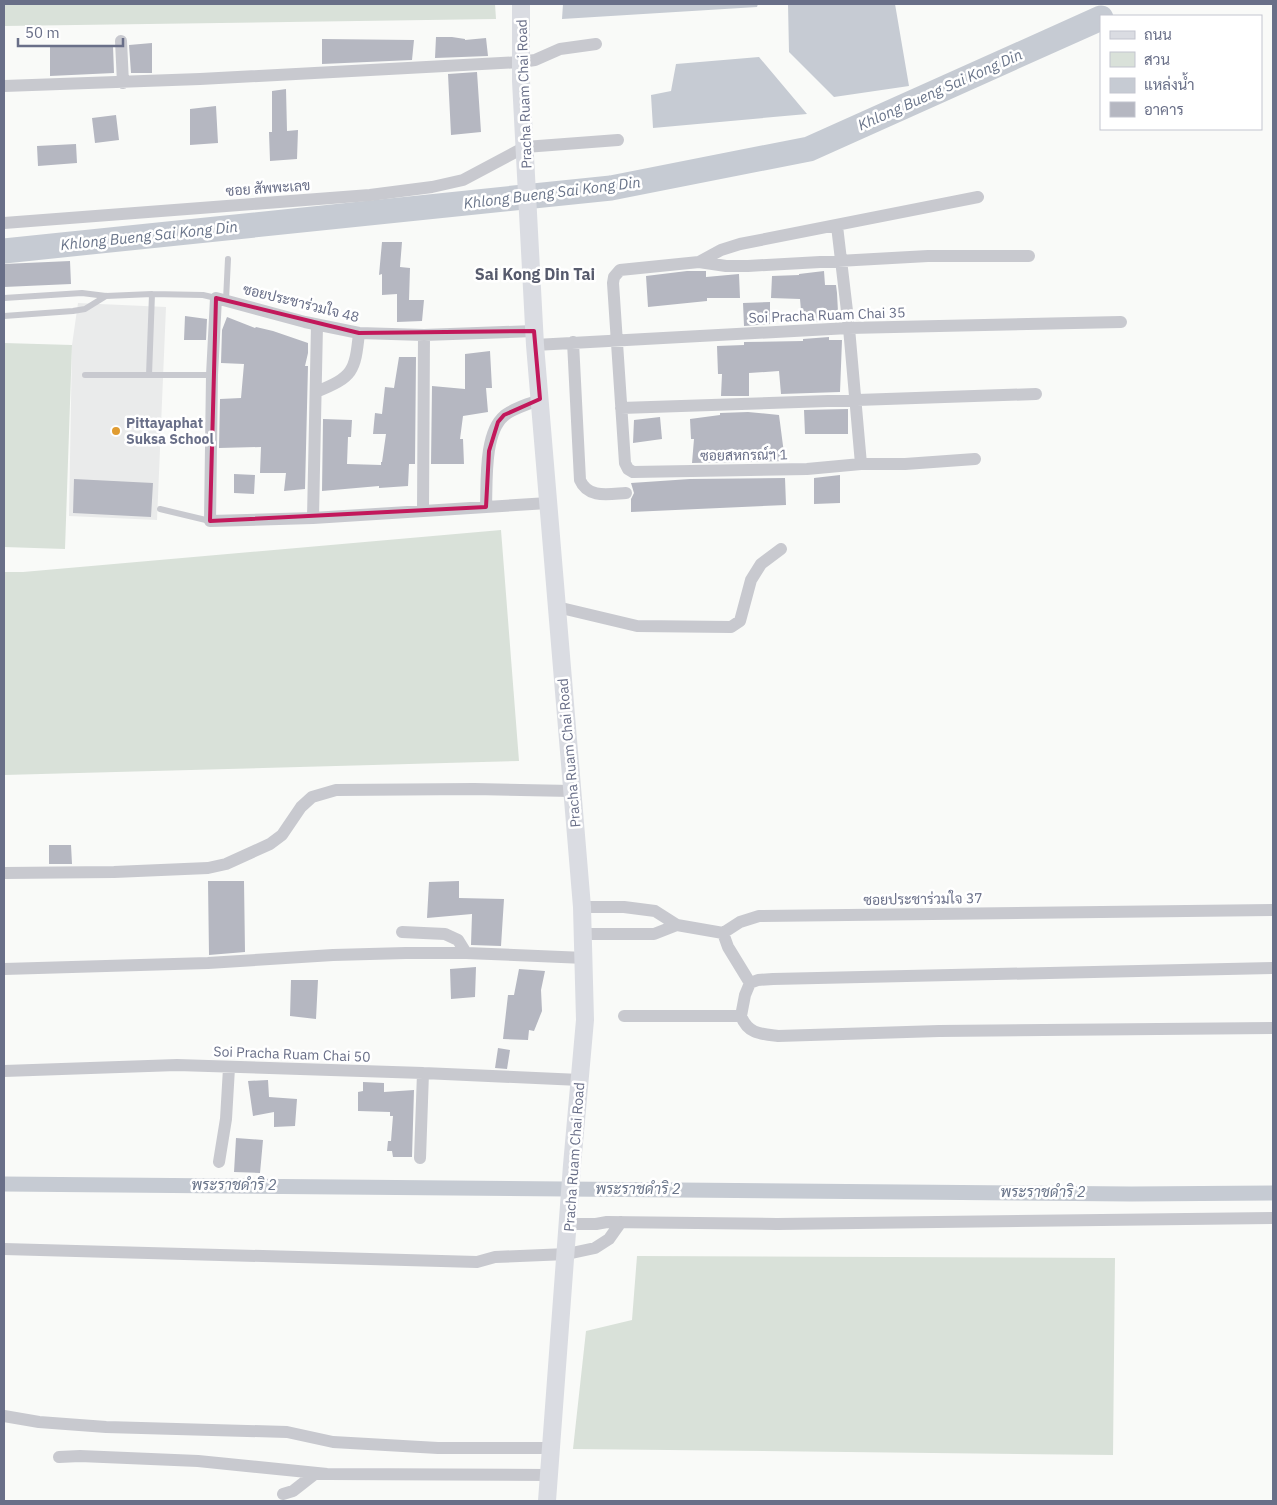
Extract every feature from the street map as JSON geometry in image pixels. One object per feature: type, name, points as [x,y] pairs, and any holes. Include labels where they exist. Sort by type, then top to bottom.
[{"type":"main road","name":"Pracha Ruam Chai Road","points":[[521,4],[521,62],[534,338],[585,958],[585,1020],[572,1165],[547,1501]]},
{"type":"street","points":[[121,41],[123,82]]},
{"type":"street","points":[[4,86],[123,82],[521,62],[535,60],[560,49],[596,44]]},
{"type":"street","points":[[525,147],[618,140]]},
{"type":"street","name":"ซอย สัพพะเลข","points":[[4,223],[370,195],[432,187],[463,180],[525,147]]},
{"type":"street","points":[[699,262],[721,250],[740,244],[978,197]]},
{"type":"street","points":[[837,226],[861,464]]},
{"type":"street","points":[[1030,256],[928,256],[748,266],[726,266],[699,262],[620,270],[614,277],[613,283],[621,408],[1036,394]]},
{"type":"street","points":[[221,299],[212,375],[210,521],[313,518],[548,503]]},
{"type":"street","name":"ซอยประชาร่วมใจ 48","points":[[221,299],[317,325],[359,333],[534,338]]},
{"type":"street","name":"Soi Pracha Ruam Chai 35","points":[[534,338],[573,342],[848,328],[1121,322]]},
{"type":"street","points":[[313,518],[317,325]]},
{"type":"street","points":[[316,392],[334,385],[352,371],[356,360],[359,333]]},
{"type":"street","points":[[424,335],[424,510]]},
{"type":"street","points":[[573,342],[580,480],[583,488],[589,492],[601,494],[626,493]]},
{"type":"street","points":[[486,507],[488,451],[498,422],[504,415],[540,400]]},
{"type":"street","name":"ซอยสหกรณ์ฯ 1","points":[[621,408],[625,463],[628,469],[633,472],[807,469],[861,464],[905,464],[975,459]]},
{"type":"street","points":[[557,607],[637,626],[731,627],[740,621],[751,580],[761,564],[781,549]]},
{"type":"street","points":[[4,873],[114,872],[208,868],[226,864],[270,844],[282,835],[301,807],[312,798],[336,790],[474,789],[572,791]]},
{"type":"street","points":[[582,906],[624,907],[655,911],[677,925],[723,933],[728,947],[750,983]]},
{"type":"street","name":"ซอยประชาร่วมใจ 37","points":[[723,933],[740,922],[759,916],[1273,910]]},
{"type":"street","points":[[584,934],[654,934],[677,925]]},
{"type":"street","points":[[402,932],[445,934],[458,940],[466,953]]},
{"type":"street","points":[[4,969],[208,963],[333,955],[466,953],[585,958]]},
{"type":"street","points":[[1273,968],[758,980],[750,983],[745,995],[741,1016],[749,1029],[758,1034],[778,1036],[939,1031],[1273,1028]]},
{"type":"street","points":[[624,1016],[741,1016]]},
{"type":"street","name":"Soi Pracha Ruam Chai 50","points":[[4,1071],[177,1065],[580,1080]]},
{"type":"street","points":[[220,1162],[226,1119],[229,1068]]},
{"type":"street","points":[[420,1158],[423,1073]]},
{"type":"street","points":[[569,1218],[596,1224],[607,1222],[777,1224],[1273,1218]]},
{"type":"street","points":[[4,1249],[477,1262],[495,1257],[566,1254],[595,1248],[609,1239],[621,1222]]},
{"type":"street","points":[[4,1416],[39,1422],[106,1427],[288,1432],[333,1442],[438,1448],[551,1448]]},
{"type":"street","points":[[59,1457],[80,1456],[198,1462],[316,1473],[549,1474]]},
{"type":"street","points":[[283,1494],[292,1491],[316,1473]]},
{"type":"lane","points":[[221,299],[228,259]]},
{"type":"lane","name":"ซอยประชาร่วมใจ 48","points":[[4,298],[82,293],[106,296],[152,294],[203,295],[221,299]]},
{"type":"lane","points":[[149,375],[152,294]]},
{"type":"lane","points":[[4,316],[85,309],[106,296]]},
{"type":"lane","points":[[85,375],[212,375]]},
{"type":"lane","points":[[160,509],[210,521]]},
{"type":"highlighted area","points":[[216,298],[359,333],[534,331],[540,399],[504,415],[498,422],[489,451],[486,507],[210,521]]},
{"type":"shaded area","name":"Pittayaphat Suksa School","points":[[78,303],[166,307],[157,520],[69,516],[72,345]]},
{"type":"green space","points":[[4,4],[495,4],[496,19],[4,26]]},
{"type":"green space","points":[[4,343],[72,345],[65,549],[4,547]]},
{"type":"green space","points":[[501,530],[519,761],[4,775],[4,572],[23,572]]},
{"type":"green space","points":[[637,1256],[1115,1258],[1113,1455],[573,1449],[586,1331],[632,1320]]},
{"type":"water","points":[[563,4],[758,4],[757,7],[562,19]]},
{"type":"water","points":[[788,4],[895,4],[909,86],[834,97],[789,52]]},
{"type":"water","points":[[759,57],[807,114],[653,128],[651,95],[671,91],[676,64]]},
{"type":"building","points":[[436,37],[452,37],[465,40],[486,38],[488,56],[435,58]]},
{"type":"building","points":[[322,39],[414,40],[412,60],[322,64]]},
{"type":"building","points":[[152,43],[152,73],[131,73],[129,45]]},
{"type":"building","points":[[112,45],[114,73],[50,76],[50,46]]},
{"type":"building","points":[[477,72],[481,132],[451,135],[448,74]]},
{"type":"building","points":[[286,89],[287,131],[298,130],[297,159],[270,161],[269,132],[272,132],[272,91]]},
{"type":"building","points":[[216,106],[218,143],[190,145],[190,109]]},
{"type":"building","points":[[116,115],[119,140],[95,143],[92,118]]},
{"type":"building","points":[[76,144],[77,163],[38,166],[37,146]]},
{"type":"building","points":[[382,242],[402,242],[400,267],[410,268],[409,300],[424,300],[422,321],[397,322],[397,294],[382,295],[382,274],[379,275]]},
{"type":"building","points":[[70,261],[71,284],[4,287],[4,264]]},
{"type":"building","points":[[687,271],[706,271],[706,277],[739,274],[740,298],[707,298],[707,301],[648,307],[646,276]]},
{"type":"building","points":[[824,271],[825,285],[836,285],[837,293],[838,312],[827,313],[828,321],[802,322],[800,299],[771,298],[772,276],[799,275]]},
{"type":"building","points":[[770,302],[770,324],[744,326],[743,303]]},
{"type":"building","points":[[185,316],[207,319],[206,340],[184,340]]},
{"type":"building","points":[[227,317],[255,328],[273,331],[308,343],[305,366],[308,366],[305,489],[284,491],[286,473],[260,473],[261,447],[219,448],[220,399],[241,398],[244,364],[221,363],[222,330]]},
{"type":"building","points":[[829,337],[829,340],[842,340],[840,392],[781,394],[779,371],[749,373],[749,396],[721,396],[722,374],[718,374],[717,346],[744,345],[744,342],[803,341],[803,339]]},
{"type":"building","points":[[490,351],[492,388],[486,388],[488,412],[463,416],[460,439],[463,439],[464,464],[431,464],[432,386],[465,389],[465,354]]},
{"type":"building","points":[[399,357],[416,357],[415,464],[409,464],[408,486],[379,488],[379,486],[322,491],[323,419],[352,420],[351,437],[348,437],[347,464],[381,465],[386,434],[373,434],[375,413],[382,414],[385,387],[394,388]]},
{"type":"building","points":[[848,409],[848,434],[805,434],[804,410]]},
{"type":"building","points":[[748,412],[779,415],[785,461],[692,463],[694,439],[691,439],[690,419],[720,415],[720,413]]},
{"type":"building","points":[[660,417],[662,439],[633,443],[634,420]]},
{"type":"building","points":[[234,474],[255,475],[254,494],[234,493]]},
{"type":"building","points":[[840,475],[840,503],[814,504],[814,478]]},
{"type":"building","points":[[785,478],[786,505],[631,512],[631,499],[634,493],[631,483],[690,479]]},
{"type":"building","points":[[74,479],[153,483],[151,517],[73,513]]},
{"type":"building","points":[[49,845],[71,845],[72,864],[49,864]]},
{"type":"building","points":[[208,881],[244,881],[245,952],[209,955]]},
{"type":"building","points":[[459,881],[459,898],[504,899],[501,946],[471,945],[472,914],[427,918],[429,882]]},
{"type":"building","points":[[476,967],[475,997],[451,999],[450,969]]},
{"type":"building","points":[[519,969],[545,971],[541,990],[542,1011],[534,1031],[529,1030],[528,1040],[503,1039],[508,995],[514,995]]},
{"type":"building","points":[[291,980],[318,980],[316,1019],[290,1016]]},
{"type":"building","points":[[498,1048],[510,1050],[507,1069],[495,1068]]},
{"type":"building","points":[[268,1080],[269,1097],[297,1099],[295,1126],[274,1127],[274,1112],[253,1116],[248,1081]]},
{"type":"building","points":[[363,1082],[384,1083],[384,1092],[414,1090],[412,1157],[393,1157],[392,1151],[387,1151],[388,1141],[391,1141],[393,1116],[390,1116],[390,1112],[358,1111],[358,1092],[363,1091]]},
{"type":"building","points":[[236,1138],[263,1140],[260,1173],[234,1172]]},
{"type":"waterway","name":"Khlong Bueng Sai Kong Din","points":[[4,251],[611,188],[809,149],[1100,18]]},
{"type":"waterway","name":"พระราชดำริ 2","points":[[4,1184],[1131,1194],[1273,1193]]},
{"type":"place","name":"Pittayaphat Suksa School","points":[[116,431]]},
{"type":"district","name":"Sai Kong Din Tai","points":[[535,274]]}]
